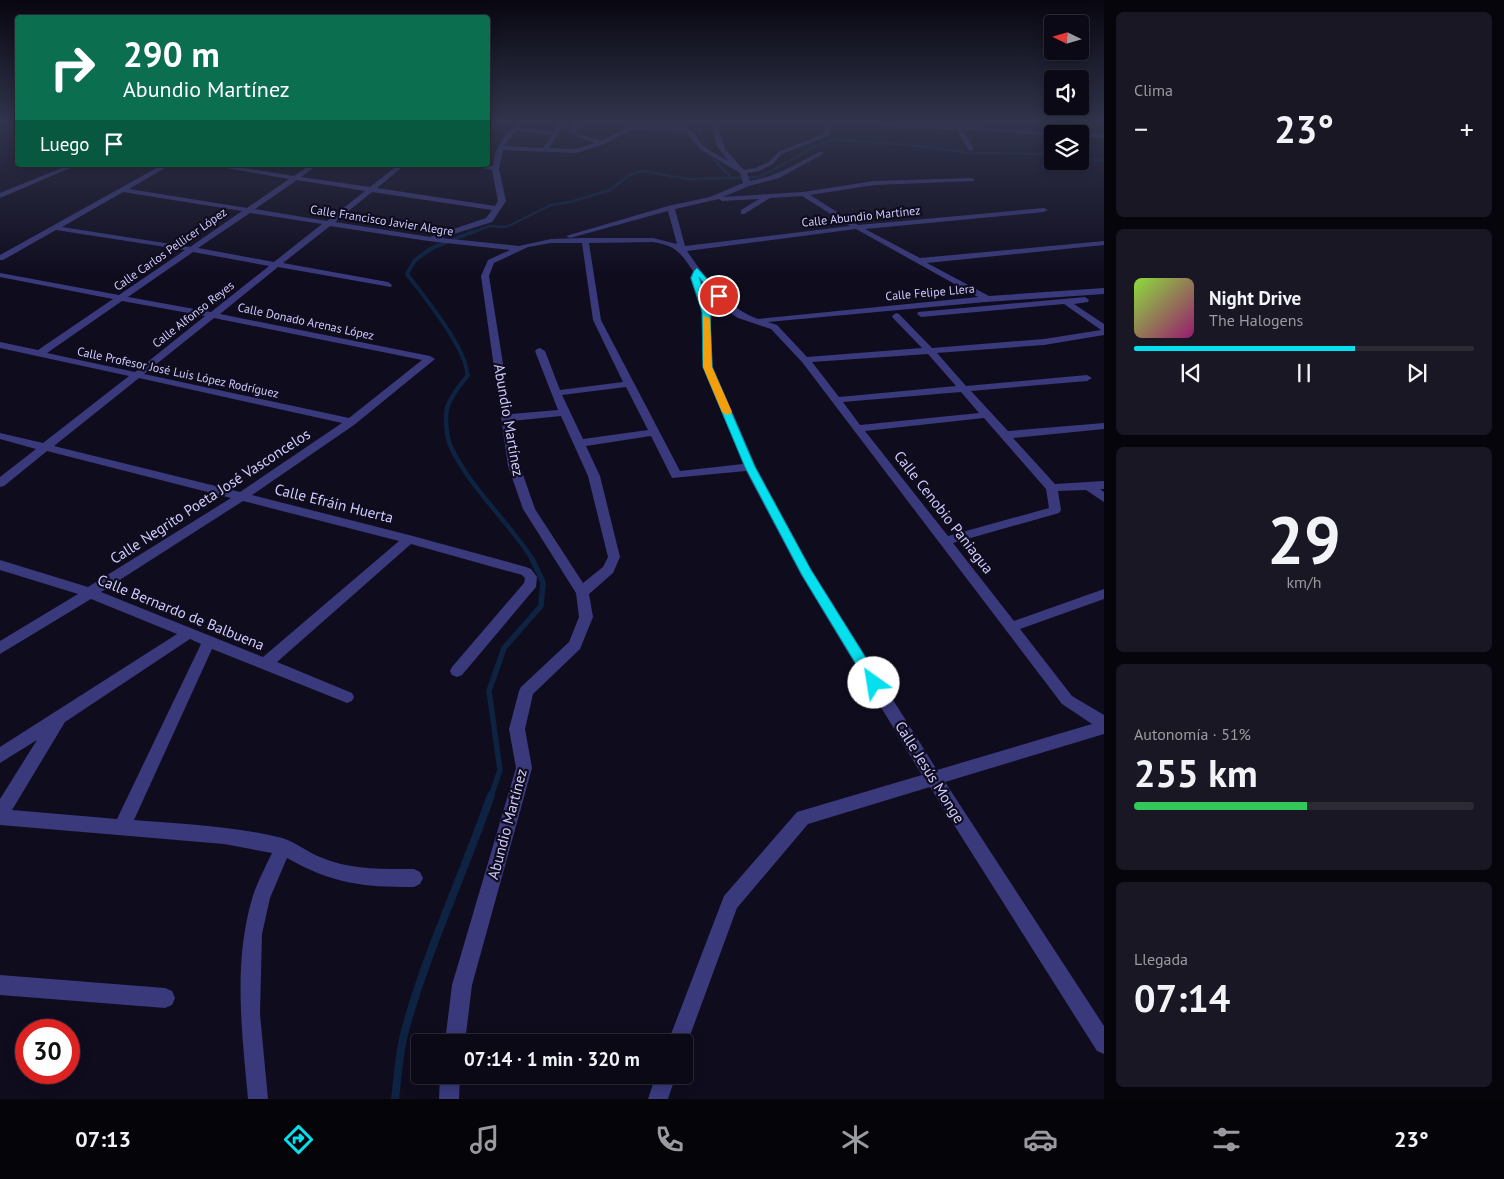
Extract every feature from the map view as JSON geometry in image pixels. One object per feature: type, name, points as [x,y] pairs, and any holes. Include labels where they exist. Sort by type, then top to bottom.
[{"type":"street","points":[[0,196],[55,173]]},
{"type":"street","points":[[0,258],[152,173]]},
{"type":"street","points":[[270,173],[497,209]]},
{"type":"street","name":"Calle Carlos Pellicer López","points":[[39,354],[302,173]]},
{"type":"street","name":"Calle Alfonso Reyes","points":[[0,483],[391,173]]},
{"type":"street","points":[[430,240],[489,220],[502,201],[495,173]]},
{"type":"street","points":[[738,173],[746,179],[766,181],[783,173]]},
{"type":"street","points":[[741,173],[746,179]]},
{"type":"street","points":[[712,199],[753,173]]},
{"type":"street","points":[[551,241],[671,208],[712,199],[803,194],[874,183],[972,180]]},
{"type":"street","name":"Calle Francisco Javier Alegre","points":[[123,190],[430,240],[519,248]]},
{"type":"street","points":[[803,194],[857,227],[999,307]]},
{"type":"street","points":[[744,212],[768,196]]},
{"type":"street","points":[[671,208],[682,250],[697,271],[732,310],[741,316],[758,320]]},
{"type":"street","name":"Calle Abundio Martínez","points":[[682,250],[857,227],[1044,210]]},
{"type":"street","points":[[56,228],[192,249],[388,285]]},
{"type":"street","points":[[586,240],[597,320],[676,475],[750,467]]},
{"type":"street","name":"Abundio Martínez","points":[[456,1034],[462,985],[524,768],[517,729],[526,691],[575,645],[586,617],[582,592],[529,509],[514,466],[485,276],[491,262],[526,245],[551,241],[654,240],[667,242],[682,250]]},
{"type":"street","points":[[918,261],[1104,243]]},
{"type":"street","name":"Calle Jesús Monge","points":[[697,271],[694,278],[706,312],[708,367],[750,467],[806,572],[933,778],[1104,1044]]},
{"type":"street","name":"Calle Donado Arenas López","points":[[0,275],[213,315],[430,359]]},
{"type":"street","name":"Calle Felipe Llera","points":[[758,320],[987,299],[1104,291]]},
{"type":"street","points":[[1056,294],[1104,330]]},
{"type":"street","name":"Calle Felipe Llera","points":[[774,327],[1104,298]]},
{"type":"street","points":[[896,316],[931,352],[1052,488],[1055,510],[946,541]]},
{"type":"street","name":"Calle Cenobio Paniagua","points":[[758,320],[774,327],[805,360],[1067,700],[1104,725]]},
{"type":"street","points":[[805,360],[1044,342],[1104,330]]},
{"type":"street","name":"Calle Profesor José Luis López Rodríguez","points":[[0,345],[351,422]]},
{"type":"street","points":[[540,351],[556,393],[594,476],[612,543],[614,557],[608,570],[582,592]]},
{"type":"street","name":"Calle Negrito Poeta José Vasconcelos","points":[[0,648],[90,593],[351,422],[430,359]]},
{"type":"street","points":[[836,400],[1087,378]]},
{"type":"street","points":[[556,393],[629,384]]},
{"type":"street","points":[[508,418],[566,412]]},
{"type":"street","points":[[858,428],[987,415]]},
{"type":"street","points":[[1005,435],[1104,426]]},
{"type":"street","points":[[580,444],[654,432]]},
{"type":"street","name":"Calle Efráin Huerta","points":[[0,436],[409,539],[526,572],[531,577],[531,584],[457,671]]},
{"type":"street","points":[[1052,488],[1104,485]]},
{"type":"street","points":[[1090,486],[1104,498]]},
{"type":"street","points":[[266,664],[409,539]]},
{"type":"street","name":"Calle Bernardo de Balbuena","points":[[0,565],[90,593],[347,697]]},
{"type":"street","points":[[1011,627],[1104,594]]},
{"type":"street","points":[[0,756],[189,633]]},
{"type":"street","points":[[122,827],[209,641]]},
{"type":"street","points":[[60,718],[0,815],[224,836],[283,847],[316,866],[344,874],[371,878],[414,878]]},
{"type":"street","points":[[681,1034],[730,902],[803,818],[1104,725]]},
{"type":"street","points":[[258,1099],[250,1014],[253,934],[261,898],[283,847]]},
{"type":"street","points":[[0,985],[165,998]]},
{"type":"street","points":[[449,1099],[450,1084]]},
{"type":"street","points":[[658,1099],[663,1084]]},
{"type":"waterway","points":[[469,234],[489,226],[506,227],[551,205],[570,202],[610,190],[634,173]]},
{"type":"waterway","points":[[656,173],[687,179],[732,178]]},
{"type":"waterway","points":[[727,173],[732,178]]},
{"type":"waterway","points":[[732,178],[760,177],[767,173]]},
{"type":"waterway","points":[[467,376],[466,366],[453,339],[407,274],[415,260],[432,248],[472,232]]},
{"type":"waterway","points":[[467,376],[454,394],[447,409],[446,426],[450,445],[467,475],[533,560]]},
{"type":"waterway","points":[[491,796],[500,770],[489,691],[504,648],[541,606],[543,582],[532,559]]},
{"type":"waterway","points":[[395,1099],[402,1045],[415,998],[435,939],[491,795]]},
{"type":"slow traffic","points":[[706,318],[708,367],[727,412]]},
{"type":"route","points":[[719,296],[697,271],[694,278],[706,312],[708,367],[750,467],[806,572],[874,683]]}]
